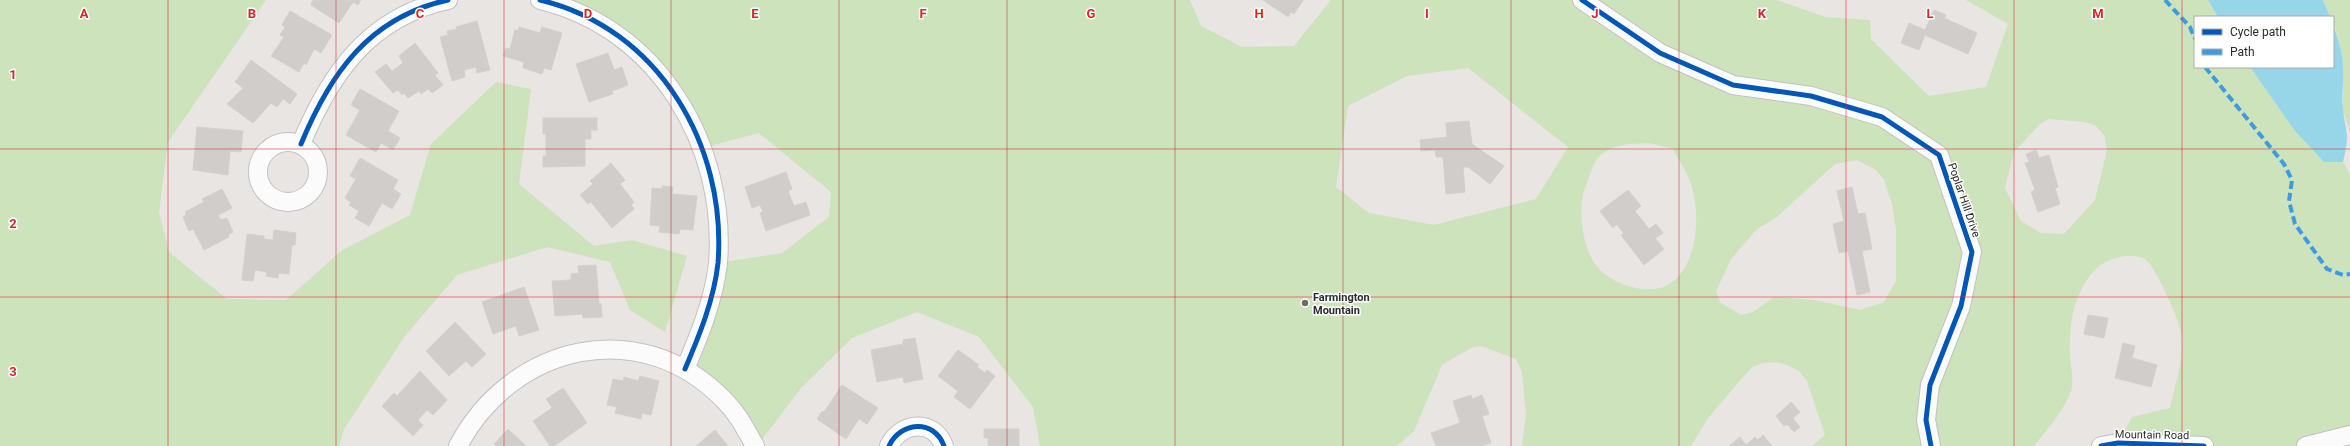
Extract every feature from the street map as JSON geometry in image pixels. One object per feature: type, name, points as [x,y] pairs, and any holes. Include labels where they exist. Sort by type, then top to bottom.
[{"type":"street","points":[[301,144],[316,108],[335,77],[355,51],[381,28],[404,14],[415,8],[448,0]]},
{"type":"street","points":[[540,0],[561,5],[595,19],[626,40],[652,64],[668,84],[696,130],[706,158],[714,192],[718,228],[718,263],[711,295],[700,332],[685,370]]},
{"type":"street","name":"Poplar Hill Drive","points":[[1582,0],[1660,53],[1734,85],[1811,96],[1882,117],[1939,155],[1972,252],[1961,306],[1930,385],[1926,420],[1931,446]]},
{"type":"street","points":[[458,446],[476,416],[493,396],[513,380],[530,370],[559,357],[585,351],[617,350],[636,352],[661,359],[685,370],[706,384],[725,401],[743,423],[755,446]]},
{"type":"street","points":[[888,446],[898,432],[915,426],[932,430],[939,436],[944,446]]},
{"type":"street","points":[[2306,446],[2350,435]]},
{"type":"street","name":"Mountain Road","points":[[2101,446],[2118,443],[2204,446]]},
{"type":"green space","points":[[0,0],[266,0],[168,142],[159,212],[169,252],[227,299],[286,300],[341,251],[410,215],[431,144],[496,82],[531,89],[519,184],[594,246],[632,240],[687,256],[665,332],[630,310],[610,262],[547,247],[457,275],[405,336],[344,429],[339,446],[0,446]]},
{"type":"green space","points":[[560,0],[1190,0],[1201,26],[1242,47],[1294,46],[1331,0],[1777,0],[1825,17],[1870,20],[1871,39],[1929,96],[1986,87],[2008,24],[1966,0],[2208,0],[2217,16],[2194,16],[2194,68],[2251,68],[2295,131],[2324,162],[2343,162],[2350,174],[2350,435],[2306,446],[2119,446],[2118,443],[2132,417],[2170,408],[2182,354],[2181,329],[2156,273],[2146,260],[2141,257],[2128,256],[2114,258],[2102,264],[2090,276],[2083,286],[2074,309],[2070,333],[2072,387],[2066,403],[2034,446],[1812,446],[1825,435],[1807,381],[1799,371],[1787,365],[1775,362],[1763,363],[1752,367],[1708,418],[1691,446],[1522,446],[1526,415],[1522,372],[1516,359],[1481,346],[1471,348],[1442,365],[1414,431],[1397,446],[1040,446],[1033,407],[979,337],[917,312],[852,338],[801,388],[757,446],[685,369],[718,263],[782,253],[829,217],[831,192],[759,133],[702,148],[667,84]],"holes":[[[1468,68],[1568,147],[1536,199],[1434,225],[1369,213],[1336,187],[1348,106],[1407,76]],[[2048,119],[2085,122],[2096,126],[2104,135],[2107,150],[2095,200],[2064,234],[2041,233],[2021,221],[2005,188],[2014,152],[2039,125]],[[1650,143],[1673,149],[1690,181],[1696,206],[1696,221],[1692,250],[1687,263],[1680,274],[1671,283],[1662,287],[1641,289],[1619,283],[1601,271],[1595,264],[1586,245],[1581,210],[1583,193],[1595,162],[1602,154],[1621,145]],[[1857,160],[1876,170],[1884,180],[1892,204],[1896,230],[1896,281],[1884,302],[1860,310],[1814,300],[1774,297],[1753,312],[1741,315],[1720,302],[1716,291],[1731,259],[1757,229],[1777,217],[1835,164]]]},
{"type":"green space","points":[[2323,0],[2350,0],[2350,132],[2343,110],[2343,68],[2334,16],[2330,16]]},
{"type":"water","points":[[2208,0],[2323,0],[2330,16],[2217,16]]},
{"type":"water","points":[[2334,28],[2340,47],[2343,64],[2342,104],[2347,139],[2343,162],[2324,162],[2295,131],[2251,68],[2334,68]]},
{"type":"building","points":[[313,0],[361,0],[358,5],[353,2],[339,23],[311,5]]},
{"type":"building","points":[[1263,0],[1303,0],[1294,14],[1291,12],[1288,17]]},
{"type":"building","points":[[1934,10],[1946,15],[1944,18],[1977,33],[1968,54],[1925,35],[1919,50],[1901,43],[1909,23],[1925,30]]},
{"type":"building","points":[[290,11],[332,35],[321,53],[314,49],[306,65],[304,63],[299,72],[271,56],[284,37],[280,35],[285,27],[282,25]]},
{"type":"building","points":[[477,21],[490,70],[477,73],[476,67],[464,70],[465,77],[452,81],[440,37],[448,35],[447,31],[457,29],[456,27]]},
{"type":"building","points":[[519,27],[540,33],[542,27],[562,33],[551,70],[544,68],[542,74],[523,68],[524,62],[503,56],[506,48],[510,49],[515,30],[518,31]]},
{"type":"building","points":[[415,43],[438,73],[435,75],[443,85],[432,93],[428,89],[421,94],[419,91],[408,98],[404,93],[402,95],[398,90],[393,93],[375,72],[386,64],[392,71],[403,63],[399,56]]},
{"type":"building","points":[[608,53],[614,70],[622,67],[628,85],[612,91],[613,94],[589,102],[576,64]]},
{"type":"building","points":[[251,60],[297,94],[290,104],[283,99],[277,107],[271,103],[253,123],[227,104],[243,88],[235,82]]},
{"type":"building","points":[[360,89],[399,111],[388,131],[400,138],[393,150],[381,143],[376,152],[346,135],[360,110],[351,105]]},
{"type":"building","points":[[543,118],[597,118],[597,130],[591,130],[591,139],[585,139],[585,166],[543,167],[543,156],[546,156],[546,134],[543,134]]},
{"type":"building","points":[[1469,121],[1472,144],[1504,166],[1490,184],[1468,167],[1463,167],[1465,192],[1446,194],[1443,157],[1436,157],[1435,150],[1421,151],[1420,140],[1447,137],[1446,123]]},
{"type":"building","points":[[197,127],[243,131],[241,152],[230,151],[228,175],[193,170]]},
{"type":"building","points":[[2036,150],[2039,158],[2049,155],[2058,187],[2055,188],[2060,204],[2038,212],[2031,192],[2035,190],[2025,163],[2029,162],[2026,154]]},
{"type":"building","points":[[360,158],[398,180],[393,189],[401,194],[392,209],[382,203],[369,226],[355,218],[359,211],[349,205],[351,202],[345,198],[356,179],[350,176]]},
{"type":"building","points":[[611,163],[625,180],[620,184],[634,202],[631,205],[634,209],[612,228],[591,202],[588,204],[580,195],[593,184],[590,181]]},
{"type":"building","points":[[786,172],[792,189],[788,191],[794,206],[806,202],[810,215],[766,231],[760,213],[763,212],[760,205],[752,208],[745,187]]},
{"type":"building","points":[[662,186],[673,187],[672,194],[697,196],[693,230],[680,229],[679,234],[659,232],[660,226],[650,225],[652,188],[662,189]]},
{"type":"building","points":[[1852,187],[1858,214],[1865,213],[1872,249],[1862,251],[1870,292],[1857,295],[1848,251],[1839,253],[1833,224],[1844,221],[1837,191]]},
{"type":"building","points":[[222,189],[232,208],[218,215],[221,220],[227,218],[233,232],[228,235],[229,237],[204,250],[193,229],[189,231],[183,217],[186,215],[185,212],[204,202],[202,199]]},
{"type":"building","points":[[1628,190],[1641,206],[1635,211],[1649,229],[1656,224],[1663,233],[1655,238],[1664,249],[1644,265],[1621,235],[1624,234],[1617,224],[1613,228],[1600,211]]},
{"type":"building","points":[[274,230],[296,233],[295,245],[292,245],[289,274],[279,273],[278,278],[266,276],[267,272],[255,270],[253,281],[242,280],[247,234],[264,236],[264,239],[273,240]]},
{"type":"building","points":[[596,265],[599,304],[601,303],[602,317],[583,318],[582,314],[555,316],[552,281],[571,280],[571,274],[579,273],[578,266]]},
{"type":"building","points":[[524,287],[539,330],[519,336],[516,326],[493,334],[482,302]]},
{"type":"building","points":[[2088,315],[2108,318],[2104,338],[2084,334]]},
{"type":"building","points":[[455,322],[486,354],[472,367],[466,361],[449,376],[426,351]]},
{"type":"building","points":[[915,338],[923,379],[904,383],[903,377],[877,382],[871,350],[903,344],[903,340]]},
{"type":"building","points":[[2123,343],[2135,346],[2132,358],[2157,365],[2151,387],[2115,378]]},
{"type":"building","points":[[958,350],[979,365],[977,367],[985,373],[987,370],[995,376],[970,409],[954,397],[958,391],[938,376]]},
{"type":"building","points":[[420,371],[447,400],[433,415],[427,410],[418,420],[423,425],[413,436],[382,406],[394,393],[397,396]]},
{"type":"building","points":[[640,376],[659,381],[651,415],[642,413],[641,419],[615,413],[617,407],[607,405],[613,379],[623,381],[624,377],[638,381]]},
{"type":"building","points":[[842,385],[878,408],[867,424],[859,419],[846,439],[817,419],[822,411],[824,412]]},
{"type":"building","points":[[563,388],[587,423],[554,446],[550,446],[533,421],[552,408],[546,399]]},
{"type":"building","points":[[1471,395],[1472,399],[1482,395],[1489,414],[1482,416],[1491,443],[1481,446],[1436,446],[1431,433],[1460,423],[1453,401]]},
{"type":"building","points":[[1791,402],[1800,412],[1793,418],[1800,427],[1794,432],[1787,424],[1784,426],[1776,416]]},
{"type":"building","points":[[508,429],[526,446],[497,446],[494,444]]},
{"type":"building","points":[[984,429],[1019,429],[1019,446],[988,446],[988,438],[984,438]]},
{"type":"building","points":[[715,430],[728,446],[696,446]]},
{"type":"building","points":[[1763,435],[1772,446],[1729,446],[1740,437],[1746,445],[1755,437],[1758,440]]},
{"type":"marked path","points":[[2165,0],[2190,27],[2194,37]]},
{"type":"marked path","points":[[2206,68],[2284,164],[2292,180],[2289,201],[2295,224],[2327,269],[2343,275],[2350,274]]},
{"type":"cycle path","points":[[301,144],[312,118],[325,94],[339,72],[356,52],[374,35],[396,20],[420,8],[448,0]]},
{"type":"cycle path","points":[[540,0],[582,14],[619,36],[651,64],[677,98],[697,135],[711,176],[718,219],[718,263],[713,291],[701,331],[685,369]]},
{"type":"cycle path","points":[[1582,0],[1660,53],[1733,85],[1811,96],[1882,117],[1939,155],[1972,252],[1961,306],[1930,385],[1926,420],[1931,446]]},
{"type":"cycle path","points":[[889,446],[894,438],[901,432],[917,426],[925,427],[933,431],[939,437],[944,446]]},
{"type":"cycle path","points":[[2101,446],[2118,443],[2204,446]]},
{"type":"place","name":"Farmington Mountain","points":[[1305,303]]}]
